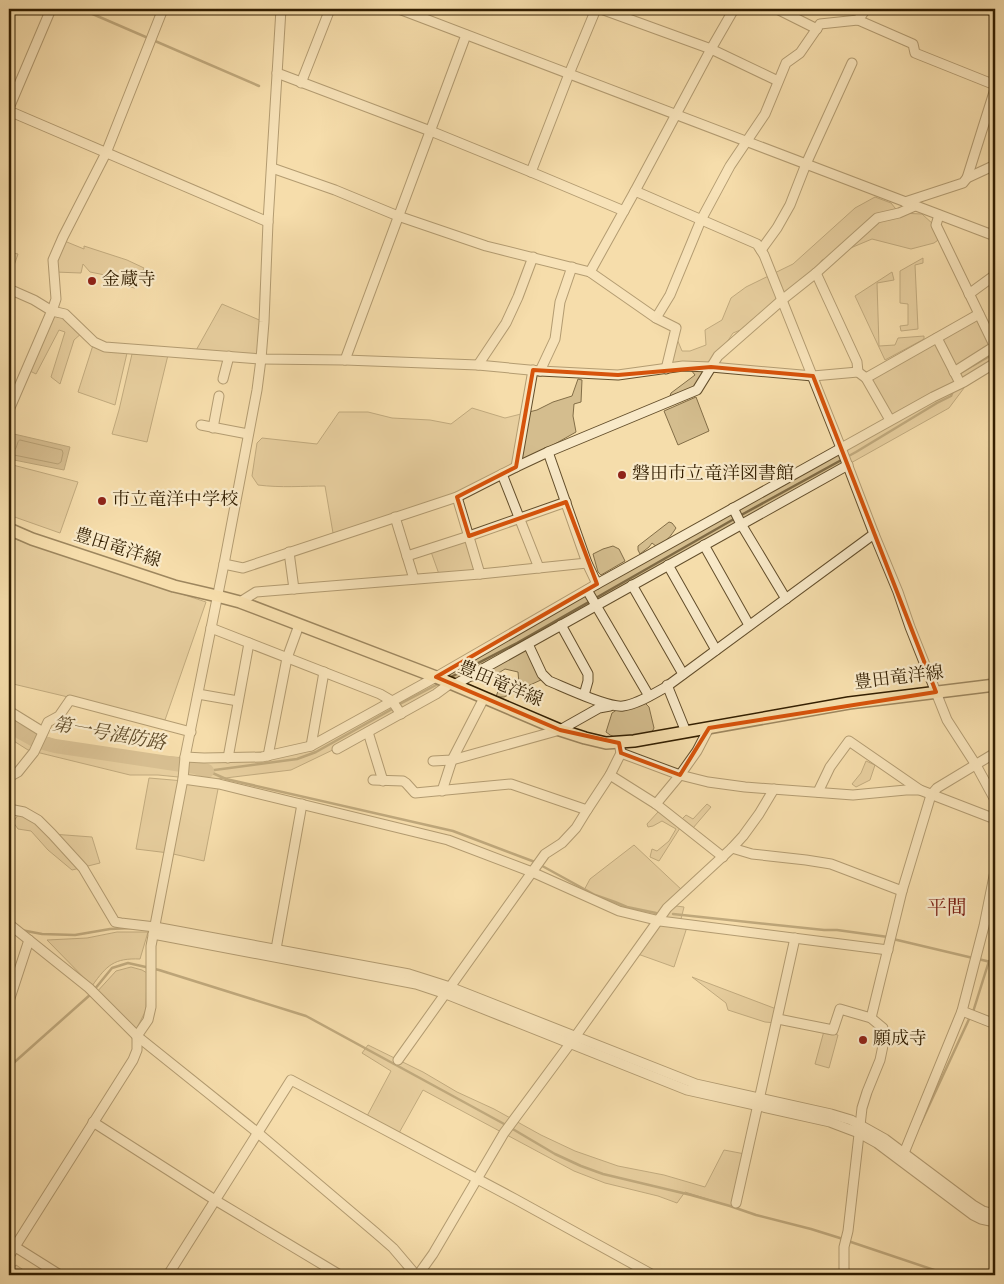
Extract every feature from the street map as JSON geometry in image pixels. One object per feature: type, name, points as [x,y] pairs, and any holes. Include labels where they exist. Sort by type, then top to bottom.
[{"type":"main road","name":"豊田竜洋線","points":[[9,529],[32,539],[174,586],[240,602],[436,677],[560,730],[620,748],[686,732],[849,703],[995,684]]},
{"type":"street","points":[[51,9],[9,109],[268,222]]},
{"type":"street","points":[[9,410],[56,299],[53,260],[106,152],[163,9]]},
{"type":"street","points":[[9,1256],[12,1245],[133,1060],[137,1050],[137,1036],[148,1020],[151,1007],[151,946],[183,779],[185,757],[224,564],[262,359],[281,9]]},
{"type":"street","points":[[301,83],[330,9]]},
{"type":"street","points":[[399,9],[995,236]]},
{"type":"street","points":[[532,172],[596,9]]},
{"type":"street","points":[[601,9],[711,49],[778,81]]},
{"type":"street","points":[[590,272],[734,9]]},
{"type":"street","points":[[777,9],[817,29]]},
{"type":"street","points":[[858,20],[866,9]]},
{"type":"street","points":[[987,9],[995,12]]},
{"type":"street","points":[[656,318],[670,295],[702,220],[730,166],[765,114],[786,62],[800,53],[820,24],[858,20],[913,44],[915,53],[995,85]]},
{"type":"street","points":[[345,360],[466,35]]},
{"type":"street","points":[[761,250],[777,228],[790,205],[806,164],[852,63]]},
{"type":"street","points":[[277,73],[532,172],[624,211]]},
{"type":"street","points":[[967,178],[995,89]]},
{"type":"street","points":[[905,202],[963,182],[967,178],[995,165]]},
{"type":"street","points":[[272,168],[335,190],[398,216],[486,246],[590,272],[656,318],[676,328],[666,369]]},
{"type":"street","points":[[636,191],[757,244],[761,250],[813,376],[947,720],[995,800]]},
{"type":"street","points":[[224,564],[243,568],[457,497],[548,452],[697,390],[718,356],[816,273],[877,218],[899,213],[915,206]]},
{"type":"street","points":[[939,215],[936,225],[995,347],[954,372]]},
{"type":"street","points":[[478,365],[506,323],[518,297],[532,257]]},
{"type":"street","points":[[516,467],[537,370],[555,339],[560,302],[572,267]]},
{"type":"street","points":[[816,273],[857,362],[858,372]]},
{"type":"street","points":[[970,294],[995,275]]},
{"type":"street","points":[[9,289],[34,300],[52,311],[65,314],[94,342],[105,348],[262,359],[478,365],[618,375],[683,366],[813,376],[858,372],[866,378],[890,420]]},
{"type":"street","points":[[866,378],[979,314]]},
{"type":"street","points":[[937,338],[960,383]]},
{"type":"street","points":[[223,380],[229,356]]},
{"type":"street","points":[[185,757],[262,757],[311,746],[436,677],[597,584],[995,363]]},
{"type":"street","points":[[213,428],[219,396]]},
{"type":"street","points":[[201,426],[248,434]]},
{"type":"street","points":[[548,452],[597,584]]},
{"type":"street","points":[[337,749],[848,465]]},
{"type":"street","points":[[502,474],[539,568]]},
{"type":"street","points":[[457,497],[480,574]]},
{"type":"street","points":[[407,556],[566,502]]},
{"type":"street","points":[[734,508],[741,524],[786,599]]},
{"type":"street","points":[[395,517],[414,579]]},
{"type":"street","points":[[433,761],[452,760],[560,730],[598,708],[623,706],[649,696],[683,674],[874,534]]},
{"type":"street","points":[[704,545],[750,625]]},
{"type":"street","points":[[289,552],[294,589]]},
{"type":"street","points":[[240,602],[256,592],[480,574],[588,563]]},
{"type":"street","points":[[668,565],[716,650]]},
{"type":"street","points":[[632,585],[683,674]]},
{"type":"street","points":[[587,590],[649,696]]},
{"type":"street","points":[[268,756],[287,658],[299,625]]},
{"type":"street","points":[[562,625],[588,674],[584,695]]},
{"type":"street","points":[[211,628],[380,694],[392,701],[401,714]]},
{"type":"street","points":[[228,758],[249,643]]},
{"type":"street","points":[[528,644],[542,674],[550,681],[610,706]]},
{"type":"street","points":[[311,746],[324,672]]},
{"type":"street","points":[[667,685],[686,732]]},
{"type":"street","points":[[198,694],[238,701]]},
{"type":"street","points":[[442,791],[452,760],[484,698]]},
{"type":"street","points":[[9,777],[18,772],[34,752],[48,722],[59,716],[70,700],[191,732]]},
{"type":"street","points":[[9,711],[42,733]]},
{"type":"street","points":[[656,804],[680,776],[697,751],[709,728]]},
{"type":"street","points":[[368,732],[383,781]]},
{"type":"street","points":[[818,792],[830,767],[849,741],[920,790],[995,819]]},
{"type":"street","points":[[398,1060],[545,854],[562,843],[576,828],[610,775],[620,748],[680,776],[708,782],[745,787],[852,795],[920,790]]},
{"type":"street","points":[[871,1018],[902,891],[931,795],[937,788],[995,753]]},
{"type":"street","points":[[610,775],[656,804],[723,857]]},
{"type":"street","points":[[183,779],[219,784],[448,840],[532,872],[619,911],[659,920],[888,950]]},
{"type":"street","points":[[373,780],[403,781],[406,782],[415,794],[511,784],[587,810]]},
{"type":"street","points":[[9,924],[89,988],[137,1036],[258,1133],[376,1233],[393,1248],[417,1275],[433,1254],[504,1133],[668,907],[723,857],[743,836],[774,789]]},
{"type":"street","points":[[276,949],[302,804]]},
{"type":"street","points":[[9,809],[24,812],[38,820],[52,834],[83,868],[115,922],[448,990]]},
{"type":"street","points":[[732,848],[752,854],[831,864],[902,891]]},
{"type":"street","points":[[904,1153],[962,1011],[984,926],[995,872]]},
{"type":"street","points":[[154,930],[276,949],[409,974],[573,1040],[696,1084],[805,1116],[859,1129],[885,1139],[972,1205],[983,1211],[995,1214]]},
{"type":"street","points":[[736,1203],[796,938]]},
{"type":"street","points":[[9,1001],[29,940]]},
{"type":"street","points":[[778,1019],[833,1030],[840,1009],[871,1018],[883,1028],[885,1036],[880,1060],[862,1108],[848,1231],[844,1247],[844,1275]]},
{"type":"street","points":[[962,1011],[995,1024]]},
{"type":"street","points":[[168,1275],[291,1080],[366,1119],[647,1274]]},
{"type":"street","points":[[93,1122],[216,1200],[340,1275]]},
{"type":"street","points":[[859,1129],[973,1215],[995,1222]]},
{"type":"street","points":[[12,1245],[60,1275]]},
{"type":"highlighted area","points":[[711,367],[813,376],[936,692],[709,728],[680,775],[621,753],[619,743],[560,730],[436,677],[597,584],[566,502],[469,536],[457,497],[516,467],[533,370],[618,375]]},
{"type":"shaded area","points":[[875,197],[891,203],[899,213],[922,214],[934,225],[941,238],[934,243],[911,249],[872,239],[822,260],[808,279],[753,325],[733,333],[698,386],[670,396],[671,393],[695,375],[687,365],[668,366],[677,339],[682,351],[690,351],[706,345],[705,330],[722,320],[731,298],[746,287],[793,264],[855,208]]},
{"type":"shaded area","points":[[62,240],[84,249],[84,246],[127,260],[144,268],[135,288],[110,283],[105,275],[90,272],[83,264],[81,273],[55,272],[53,260]]},
{"type":"shaded area","points":[[9,252],[18,254],[9,280]]},
{"type":"shaded area","points":[[923,258],[923,263],[915,265],[918,329],[901,331],[900,326],[908,325],[908,304],[900,303],[900,271]]},
{"type":"shaded area","points":[[892,272],[894,280],[877,283],[879,346],[895,345],[898,338],[924,336],[924,339],[885,360],[855,296]]},
{"type":"shaded area","points":[[222,304],[264,322],[261,359],[194,354]]},
{"type":"shaded area","points":[[53,314],[65,314],[83,332],[74,340],[60,384],[51,377],[65,332],[59,330],[36,374],[30,371]]},
{"type":"shaded area","points":[[978,318],[995,347],[995,363],[973,376],[949,408],[519,649],[527,650],[543,679],[504,697],[496,697],[498,691],[511,688],[519,683],[518,672],[505,669],[488,678],[470,681],[486,668],[366,734],[291,770],[209,780],[158,775],[130,775],[28,750],[9,738],[9,713],[41,735],[55,740],[122,754],[188,758],[244,758],[314,744],[890,421],[866,378]]},
{"type":"shaded area","points":[[94,342],[127,349],[115,405],[78,392]]},
{"type":"shaded area","points":[[132,354],[168,355],[147,442],[112,434]]},
{"type":"shaded area","points":[[578,379],[582,380],[581,402],[574,404],[573,416],[576,432],[457,497],[352,531],[333,533],[325,486],[284,487],[258,485],[252,476],[257,443],[262,438],[317,444],[339,412],[368,412],[392,418],[430,420],[451,424],[472,408],[505,418],[537,410],[572,396]]},
{"type":"shaded area","points":[[696,397],[709,431],[678,445],[664,411]]},
{"type":"shaded area","points":[[9,464],[78,482],[60,533],[9,515]]},
{"type":"shaded area","points":[[669,522],[676,528],[668,539],[657,547],[652,543],[640,554],[638,546]]},
{"type":"shaded area","points":[[9,537],[206,602],[165,720],[9,683]]},
{"type":"shaded area","points":[[469,539],[480,574],[440,577],[430,549]]},
{"type":"shaded area","points":[[613,546],[619,549],[625,561],[601,575],[598,572],[593,554]]},
{"type":"shaded area","points":[[644,702],[649,707],[654,728],[649,738],[620,739],[606,732],[612,713],[623,706]]},
{"type":"shaded area","points":[[866,761],[875,765],[870,780],[856,787],[852,784],[861,773]]},
{"type":"shaded area","points":[[149,778],[219,784],[204,861],[169,853],[136,849]]},
{"type":"shaded area","points":[[707,804],[711,807],[693,828],[680,821],[686,815],[693,819]]},
{"type":"shaded area","points":[[21,811],[52,834],[92,837],[100,863],[72,870],[48,850],[31,831],[18,829],[13,822]]},
{"type":"shaded area","points":[[658,812],[664,814],[680,828],[659,861],[650,857],[652,849],[657,851],[669,841],[676,829],[662,821],[648,827],[647,824]]},
{"type":"shaded area","points":[[634,845],[683,891],[668,908],[684,907],[680,923],[688,924],[674,967],[635,953],[660,921],[619,911],[582,894],[590,879]]},
{"type":"shaded area","points":[[117,932],[148,932],[140,959],[124,960],[112,964],[92,986],[47,940],[87,938]]},
{"type":"shaded area","points":[[131,967],[147,973],[146,1010],[136,1030],[95,994],[116,971]]},
{"type":"shaded area","points":[[692,977],[779,1010],[776,1023],[765,1022],[728,1010],[726,1003]]},
{"type":"shaded area","points":[[824,1031],[838,1035],[829,1068],[815,1064]]},
{"type":"shaded area","points":[[368,1045],[541,1135],[575,1151],[618,1166],[664,1175],[705,1187],[724,1150],[745,1154],[736,1203],[730,1206],[685,1192],[677,1203],[658,1196],[605,1183],[574,1171],[423,1090],[399,1133],[367,1116],[391,1071],[362,1053]]},
{"type":"shaded area","points":[[16,1265],[31,1275],[9,1275]]},
{"type":"water","points":[[14,434],[70,447],[64,470],[9,459]]},
{"type":"waterway","points":[[81,9],[259,86]]},
{"type":"waterway","points":[[832,9],[839,13]]},
{"type":"waterway","points":[[959,376],[960,373],[995,353]]},
{"type":"waterway","points":[[449,678],[517,643],[734,519],[856,452],[951,396],[953,391]]},
{"type":"waterway","points":[[398,705],[440,683]]},
{"type":"waterway","points":[[207,771],[297,759],[316,752],[394,708]]},
{"type":"waterway","name":"第一号湛防路","points":[[9,726],[36,741],[55,746],[195,767],[207,771]]},
{"type":"waterway","points":[[208,771],[226,779],[453,831],[535,862],[595,895],[627,907],[656,913]]},
{"type":"waterway","points":[[673,914],[837,930],[888,937]]},
{"type":"waterway","points":[[21,930],[42,934],[75,935],[110,929],[132,928]]},
{"type":"waterway","points":[[893,939],[973,958]]},
{"type":"waterway","points":[[978,959],[995,963]]},
{"type":"waterway","points":[[973,1012],[989,961]]},
{"type":"waterway","points":[[94,990],[112,968],[128,963],[159,970],[306,1016],[506,1125]]},
{"type":"waterway","points":[[9,1067],[91,994]]},
{"type":"waterway","points":[[920,1125],[970,1017]]},
{"type":"waterway","points":[[511,1128],[555,1154],[603,1174],[691,1195],[843,1239]]},
{"type":"waterway","points":[[848,1241],[949,1275]]},
{"type":"place","name":"金蔵寺","points":[[92,281]]},
{"type":"place","name":"磐田市立竜洋図書館","points":[[622,475]]},
{"type":"place","name":"市立竜洋中学校","points":[[102,501]]},
{"type":"place","name":"願成寺","points":[[863,1040]]},
{"type":"district","name":"平間","points":[[947,909]]}]
